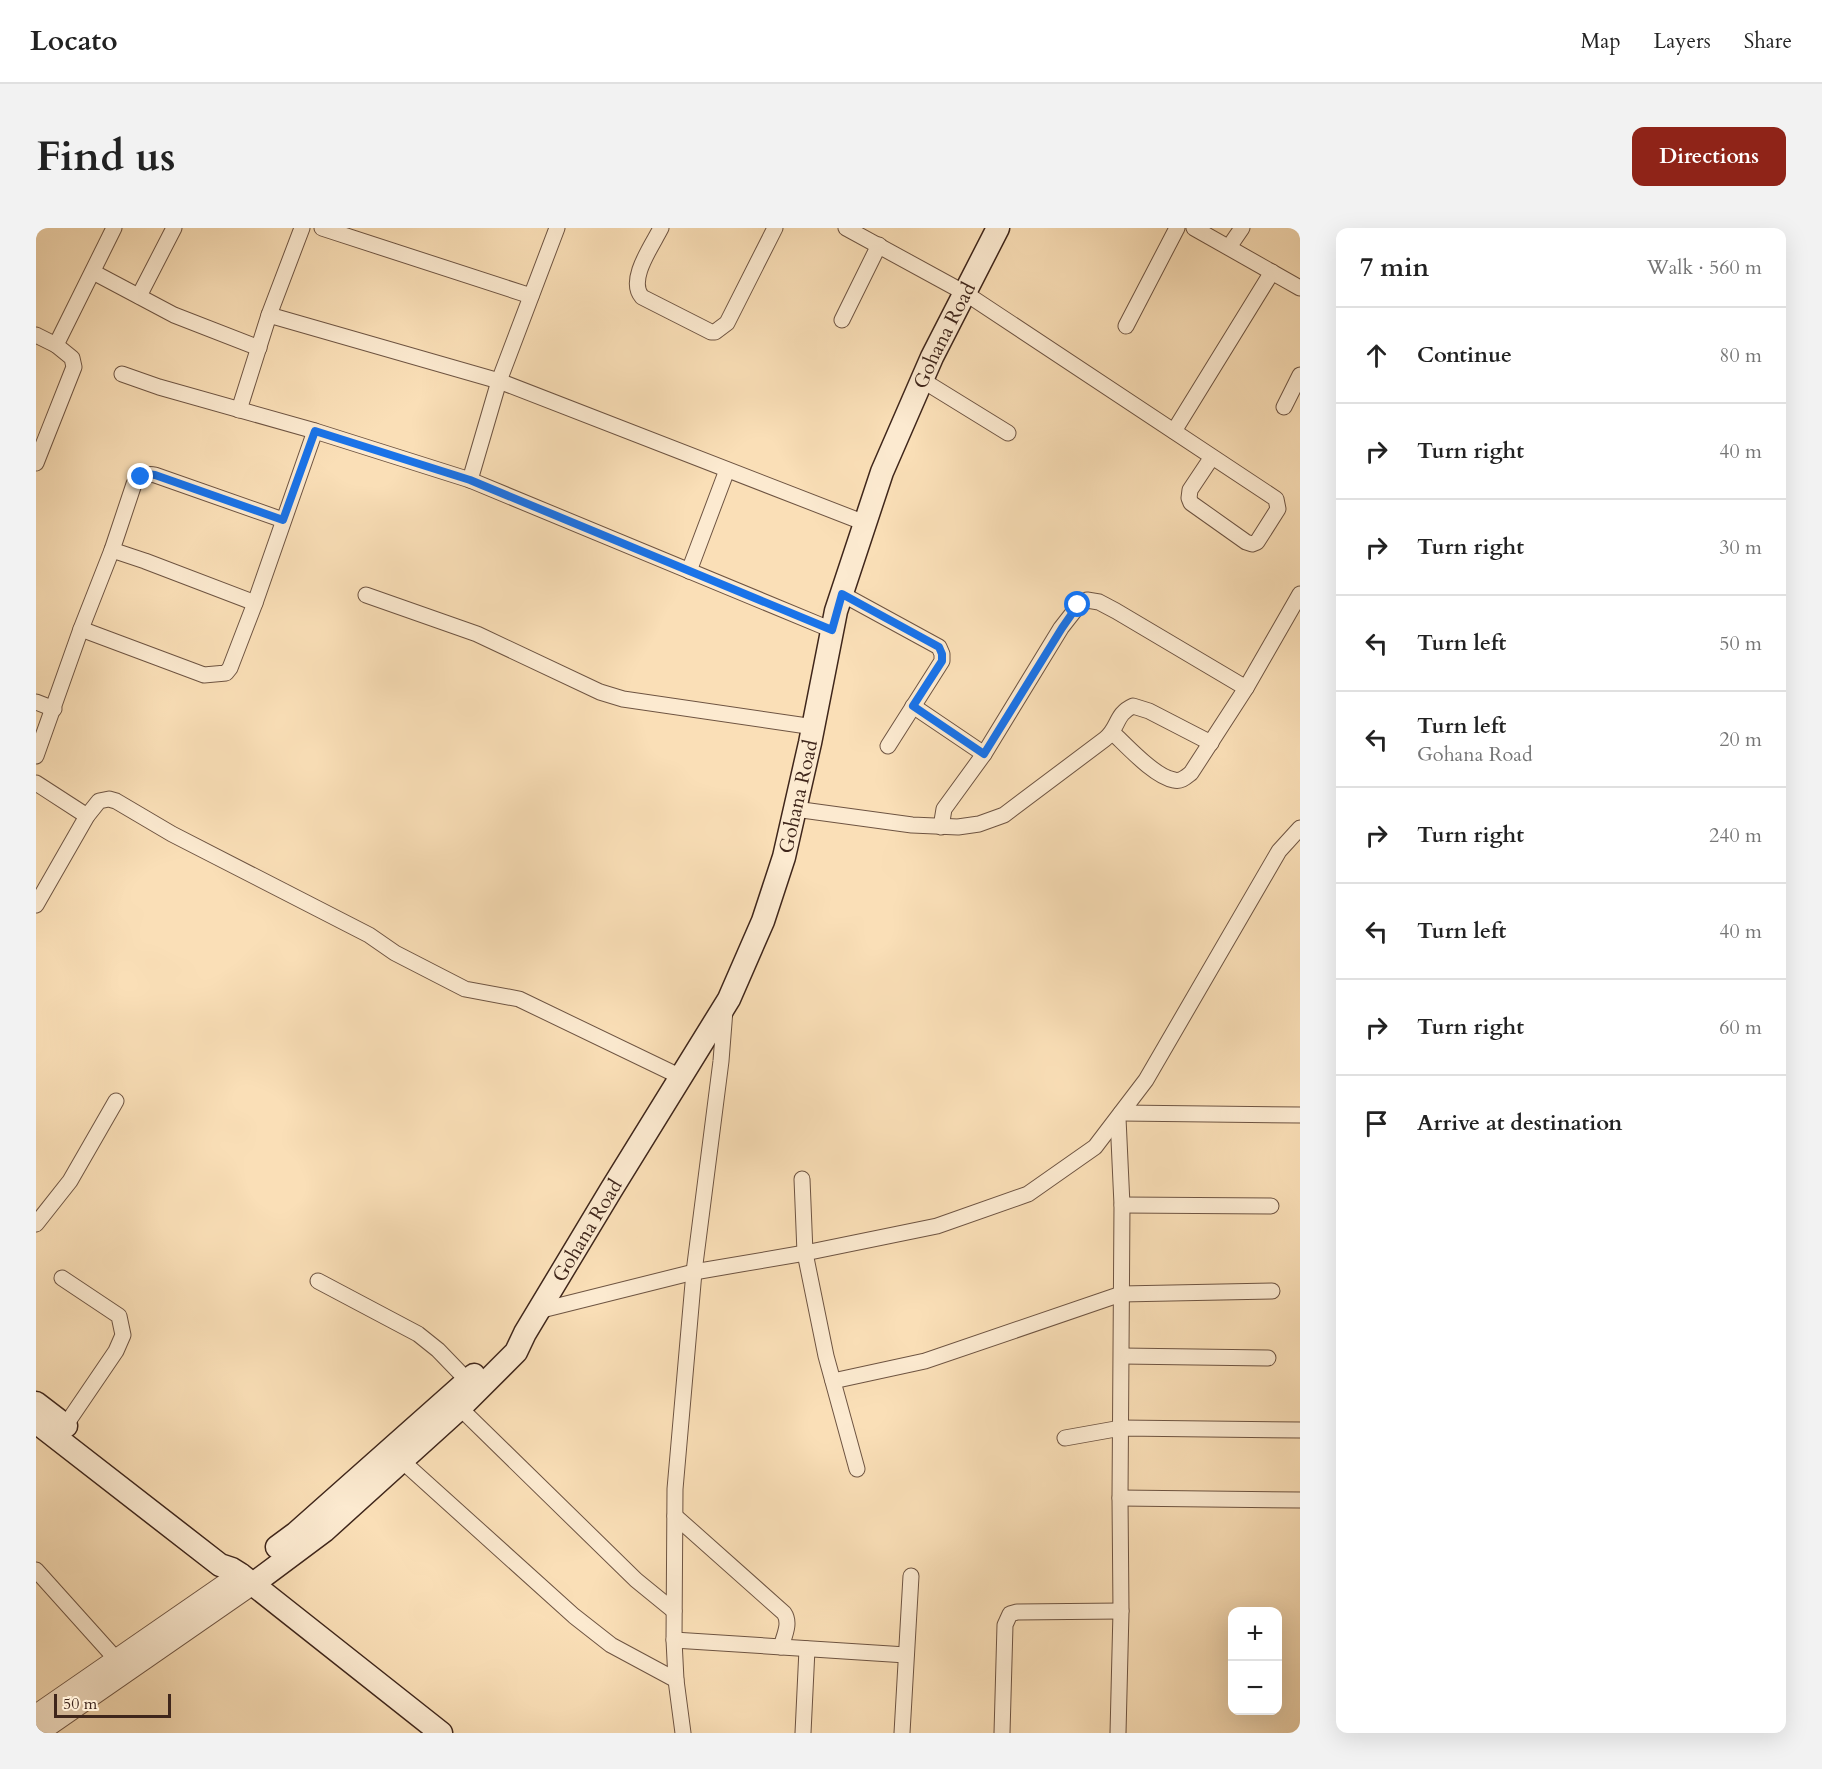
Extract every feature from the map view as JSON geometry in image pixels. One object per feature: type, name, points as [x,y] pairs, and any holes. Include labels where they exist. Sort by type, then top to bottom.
[{"type":"main road","name":"Gohana Road","points":[[242,1576],[324,1531],[460,1408],[516,1352],[538,1311],[725,1005],[763,921],[784,857],[814,727],[832,630],[882,472],[922,380],[998,228]]},
{"type":"main road","points":[[242,1576],[296,1533],[467,1380],[505,1343],[525,1333]]},
{"type":"main road","points":[[36,1403],[157,1497],[228,1558],[242,1576]]},
{"type":"main road","points":[[36,1422],[220,1565],[242,1576],[440,1733]]},
{"type":"street","points":[[56,345],[114,228]]},
{"type":"street","points":[[139,296],[174,228]]},
{"type":"street","points":[[240,410],[269,315],[302,228]]},
{"type":"street","points":[[322,228],[531,296]]},
{"type":"street","points":[[470,480],[499,381],[556,228]]},
{"type":"street","points":[[660,228],[637,278],[638,292],[642,297],[715,332],[727,323],[775,228]]},
{"type":"street","points":[[846,228],[965,293],[1276,499],[1278,509],[1257,542],[1252,544],[1246,542],[1191,503],[1188,498],[1190,490],[1212,458]]},
{"type":"street","points":[[1126,326],[1177,228]]},
{"type":"street","points":[[1194,228],[1300,288]]},
{"type":"street","points":[[1229,247],[1242,228]]},
{"type":"street","points":[[843,320],[879,245]]},
{"type":"street","points":[[93,272],[174,315],[259,348]]},
{"type":"street","points":[[1174,431],[1272,272]]},
{"type":"street","points":[[269,315],[499,381],[865,523]]},
{"type":"street","points":[[36,334],[56,345],[72,358],[74,367],[36,463]]},
{"type":"street","points":[[122,374],[470,480],[832,630]]},
{"type":"street","points":[[1284,407],[1300,375]]},
{"type":"street","points":[[922,380],[1008,434]]},
{"type":"street","points":[[81,629],[204,675],[213,676],[226,673],[255,603],[315,431]]},
{"type":"street","points":[[689,571],[727,470]]},
{"type":"street","points":[[36,756],[134,484],[146,474],[155,475],[283,520]]},
{"type":"street","points":[[112,550],[255,603]]},
{"type":"street","points":[[842,594],[939,647],[942,654],[942,661],[888,746]]},
{"type":"street","points":[[1113,733],[1159,773],[1173,780],[1181,780],[1191,773],[1246,688],[1300,594]]},
{"type":"street","points":[[366,595],[477,634],[600,692],[623,699],[814,727]]},
{"type":"street","points":[[941,827],[944,809],[984,754],[1062,628],[1078,605],[1087,600],[1099,602],[1246,688]]},
{"type":"street","points":[[36,702],[54,709]]},
{"type":"street","points":[[913,706],[984,754]]},
{"type":"street","points":[[795,809],[912,825],[941,827],[979,824],[1004,815],[1113,733],[1122,712],[1133,706],[1149,711],[1211,743]]},
{"type":"street","points":[[36,783],[87,816]]},
{"type":"street","points":[[37,900],[87,816],[99,801],[103,799],[116,801],[172,834],[369,935],[395,953],[432,973],[465,989],[519,999],[681,1077]]},
{"type":"street","points":[[538,1311],[694,1272],[805,1253],[937,1226],[1028,1194],[1095,1147],[1146,1080],[1279,851],[1300,828]]},
{"type":"street","points":[[683,1733],[676,1680],[674,1640],[675,1489],[694,1272],[721,1061],[725,1005]]},
{"type":"street","points":[[36,1224],[70,1182],[116,1101]]},
{"type":"street","points":[[1119,1116],[1300,1115]]},
{"type":"street","points":[[1118,1733],[1122,1356],[1120,1294],[1122,1205],[1119,1116]]},
{"type":"street","points":[[802,1179],[805,1253],[833,1381],[857,1469]]},
{"type":"street","points":[[1122,1205],[1271,1206]]},
{"type":"street","points":[[62,1278],[119,1316],[123,1335],[116,1351],[65,1426]]},
{"type":"street","points":[[318,1281],[418,1334],[438,1350],[467,1380]]},
{"type":"street","points":[[833,1381],[925,1361],[1120,1294],[1272,1292]]},
{"type":"street","points":[[1122,1356],[1268,1358]]},
{"type":"street","points":[[460,1408],[636,1580],[674,1611]]},
{"type":"street","points":[[1065,1438],[1121,1428],[1300,1430]]},
{"type":"street","points":[[401,1460],[592,1630],[611,1645],[676,1680]]},
{"type":"street","points":[[1120,1498],[1300,1500]]},
{"type":"street","points":[[675,1516],[784,1613],[788,1618],[788,1624],[781,1647]]},
{"type":"street","points":[[36,1570],[116,1659]]},
{"type":"street","points":[[44,1721],[116,1659],[242,1576]]},
{"type":"street","points":[[44,1721],[242,1576]]},
{"type":"street","points":[[902,1733],[911,1576]]},
{"type":"street","points":[[1002,1733],[1005,1625],[1010,1614],[1017,1612],[1121,1611]]},
{"type":"street","points":[[674,1640],[906,1655]]},
{"type":"street","points":[[803,1733],[807,1649]]},
{"type":"route","points":[[141,477],[146,474],[155,475],[283,520],[315,431],[470,480],[832,630],[842,594],[939,647],[942,661],[913,706],[984,754],[1078,605]]}]
